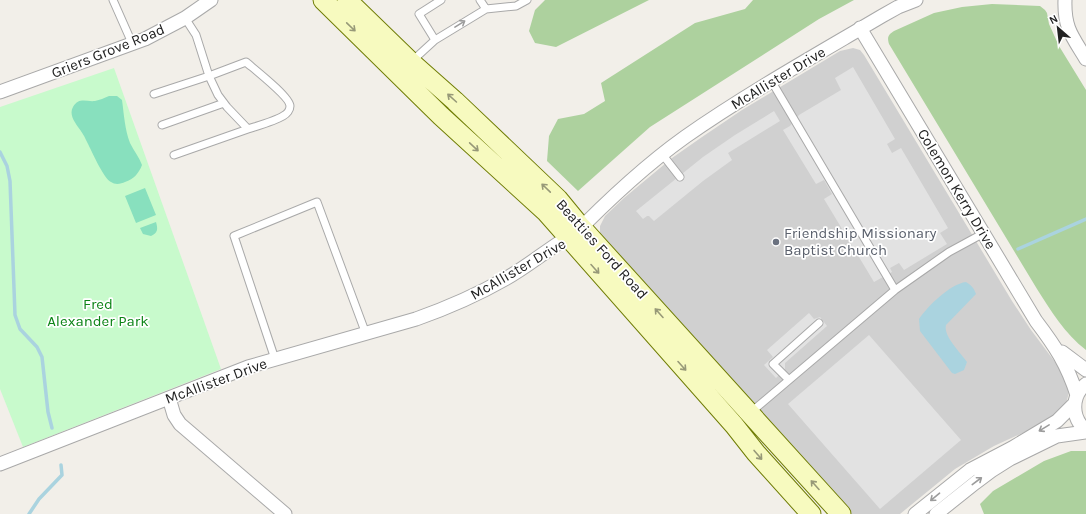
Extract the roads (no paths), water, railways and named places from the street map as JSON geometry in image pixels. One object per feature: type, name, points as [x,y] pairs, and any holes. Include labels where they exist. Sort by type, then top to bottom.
[{"type":"main road","name":"Beatties Ford Road","points":[[323,0],[441,116],[546,212],[575,234],[750,413],[841,514]]},
{"type":"main road","name":"Beatties Ford Road","points":[[347,0],[558,199],[575,234],[756,453],[811,514]]},
{"type":"street","name":"Griers Grove Road","points":[[0,92],[132,44],[185,18],[212,0]]},
{"type":"street","name":"McAllister Drive","points":[[0,464],[248,366],[416,319],[465,300],[507,278],[575,234],[605,203],[662,154],[714,117],[860,28],[898,7],[916,0]]},
{"type":"street","points":[[1065,0],[1065,19],[1068,28],[1086,59]]},
{"type":"street","name":"Colemon Kerry Drive","points":[[860,28],[1036,321],[1056,347],[1071,377],[1076,399],[1075,413],[1079,422],[1086,431]]},
{"type":"street","name":"Colemon Kerry Drive","points":[[1056,347],[1086,370]]},
{"type":"street","points":[[915,514],[970,470],[1012,448],[1057,421],[1076,399],[1081,387],[1086,384]]},
{"type":"street","points":[[169,398],[174,415],[180,424],[285,514]]},
{"type":"street","points":[[936,514],[991,470],[1010,459],[1057,436],[1086,431]]},
{"type":"lane","points":[[113,0],[132,44]]},
{"type":"lane","points":[[435,40],[419,14],[441,0]]},
{"type":"lane","points":[[480,0],[486,8]]},
{"type":"lane","points":[[411,62],[435,40],[486,8],[516,6],[527,0]]},
{"type":"lane","points":[[185,18],[196,35],[209,76],[218,95],[248,129]]},
{"type":"lane","points":[[154,94],[246,62],[279,91],[288,101],[290,106],[289,111],[283,116],[174,155]]},
{"type":"lane","points":[[772,82],[895,290]]},
{"type":"lane","points":[[162,125],[224,103]]},
{"type":"lane","points":[[662,154],[680,177]]},
{"type":"lane","points":[[275,359],[234,236],[317,202],[366,334]]},
{"type":"lane","points":[[750,413],[895,290],[949,252],[984,233]]},
{"type":"lane","points":[[789,380],[773,364],[819,322]]},
{"type":"water","points":[[966,282],[972,287],[976,294],[946,325],[947,334],[967,362],[964,370],[955,374],[952,373],[920,331],[919,319],[946,291]]},
{"type":"waterway","points":[[0,152],[7,166],[10,181],[15,315],[20,329],[37,347],[42,357],[48,412],[52,428]]},
{"type":"waterway","points":[[1018,249],[1086,219]]},
{"type":"waterway","points":[[29,514],[39,499],[62,475],[61,465]]},
{"type":"place","name":"Friendship Missionary Baptist Church","points":[[776,242]]},
{"type":"park label","name":"Fred Alexander Park","points":[[98,312]]}]
